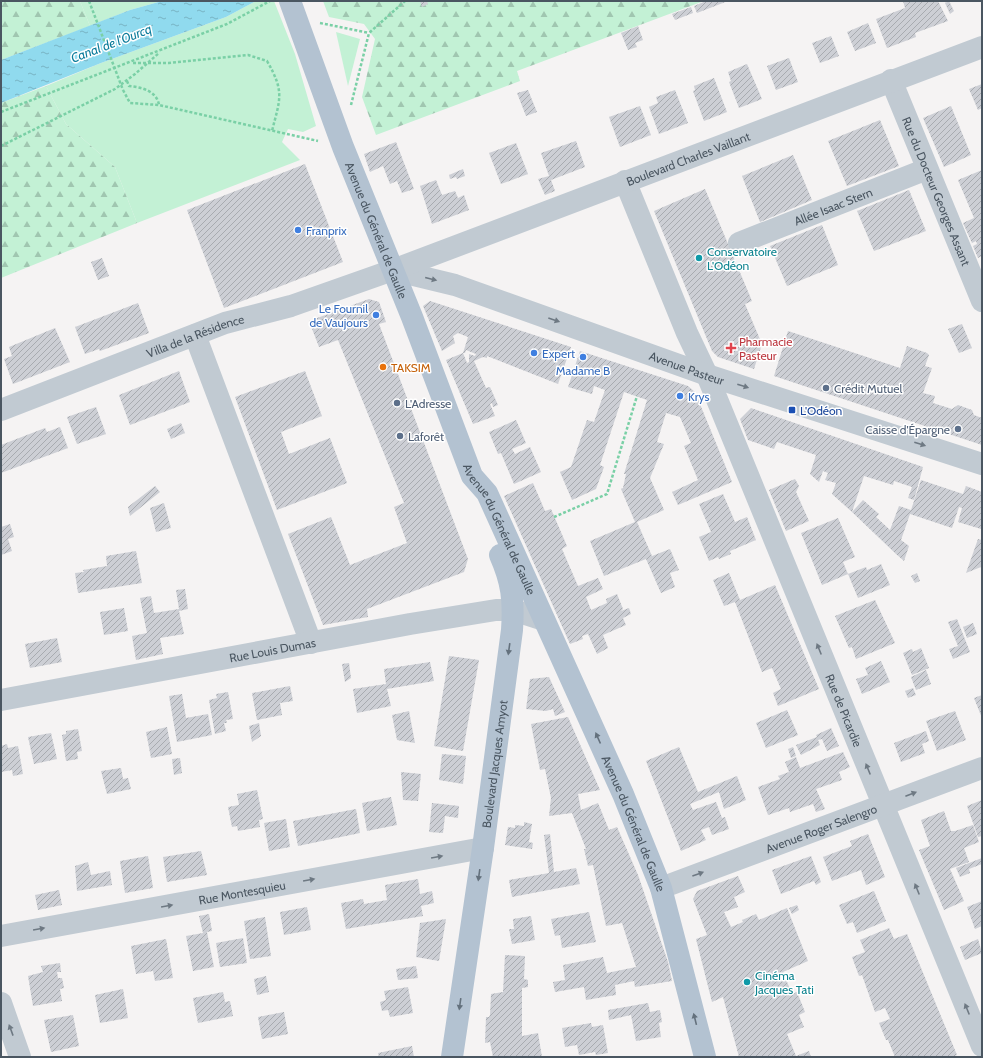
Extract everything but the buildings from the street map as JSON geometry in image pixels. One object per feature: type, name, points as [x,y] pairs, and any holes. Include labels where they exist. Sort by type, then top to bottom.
[{"type":"main road","name":"Avenue du Général de Gaulle","points":[[293,10],[343,147],[393,270],[472,476],[487,493],[623,794],[661,888],[705,1057]]},
{"type":"main road","name":"Boulevard Jacques Amyot","points":[[452,1057],[483,848],[513,610],[509,576],[475,497],[472,476]]},
{"type":"street","name":"Boulevard Charles Vaillant","points":[[393,270],[891,80],[982,47]]},
{"type":"street","name":"Rue du Docteur Georges Assant","points":[[891,80],[982,301]]},
{"type":"street","name":"Allée Isaac Stern","points":[[739,243],[928,169]]},
{"type":"street","name":"Rue de Picardie","points":[[625,181],[687,333],[707,375],[982,1046]]},
{"type":"street","name":"Villa de la Résidence","points":[[1,410],[225,323],[293,312],[393,270]]},
{"type":"street","name":"Avenue Pasteur","points":[[393,270],[455,285],[707,375],[982,464]]},
{"type":"street","points":[[195,335],[275,524],[311,643]]},
{"type":"street","name":"Rue Louis Dumas","points":[[1,700],[496,610],[513,610],[544,620]]},
{"type":"street","name":"Avenue Roger Salengro","points":[[661,888],[982,768]]},
{"type":"street","name":"Rue Montesquieu","points":[[1,936],[483,848]]},
{"type":"street","points":[[1,1003],[20,1057]]},
{"type":"path","points":[[89,1],[123,90],[130,104],[159,105],[343,147]]},
{"type":"path","points":[[1,112],[161,51],[227,24],[270,1]]},
{"type":"path","points":[[350,109],[369,33],[405,1]]},
{"type":"path","points":[[293,10],[369,33]]},
{"type":"path","points":[[1,146],[115,89],[127,81],[161,51]]},
{"type":"path","points":[[130,62],[148,63],[248,55],[267,62],[277,78],[280,96],[272,131]]},
{"type":"path","points":[[127,81],[129,86],[139,86],[152,93],[158,100],[159,105]]},
{"type":"path","points":[[554,517],[607,494],[637,396]]},
{"type":"green space","points":[[1,1],[80,1],[90,26],[1,60]]},
{"type":"green space","points":[[80,1],[162,1],[130,10],[90,26]]},
{"type":"green space","points":[[256,1],[274,1],[295,54],[316,126],[303,132],[288,129],[282,142],[300,160],[137,223],[115,167],[66,124],[46,86],[101,63],[226,17]]},
{"type":"green space","points":[[323,1],[704,1],[517,71],[520,81],[376,135],[362,97],[375,39],[364,24],[329,17]]},
{"type":"green space","points":[[336,32],[360,39],[348,86]]},
{"type":"green space","points":[[46,86],[66,124],[115,167],[137,223],[1,278],[1,103]]},
{"type":"water","name":"Canal de l'Ourcq","points":[[162,1],[256,1],[226,17],[101,63],[1,103],[1,60],[130,10]]},
{"type":"place","name":"Franprix","points":[[298,230]]},
{"type":"place","name":"Conservatoire L'Odéon","points":[[699,258]]},
{"type":"place","name":"Le Fournil de Vaujours","points":[[376,315]]},
{"type":"place","name":"Pharmacie Pasteur","points":[[731,348]]},
{"type":"place","name":"Expert","points":[[534,353]]},
{"type":"place","name":"Madame B","points":[[583,357]]},
{"type":"place","name":"TAKSIM","points":[[383,367]]},
{"type":"place","name":"Crédit Mutuel","points":[[826,388]]},
{"type":"place","name":"Krys","points":[[680,396]]},
{"type":"place","name":"L'Adresse","points":[[397,403]]},
{"type":"place","name":"L'Odéon","points":[[792,410]]},
{"type":"place","name":"Caisse d'Épargne","points":[[958,429]]},
{"type":"place","name":"Laforêt","points":[[400,436]]},
{"type":"place","name":"Cinéma Jacques Tati","points":[[747,982]]}]
